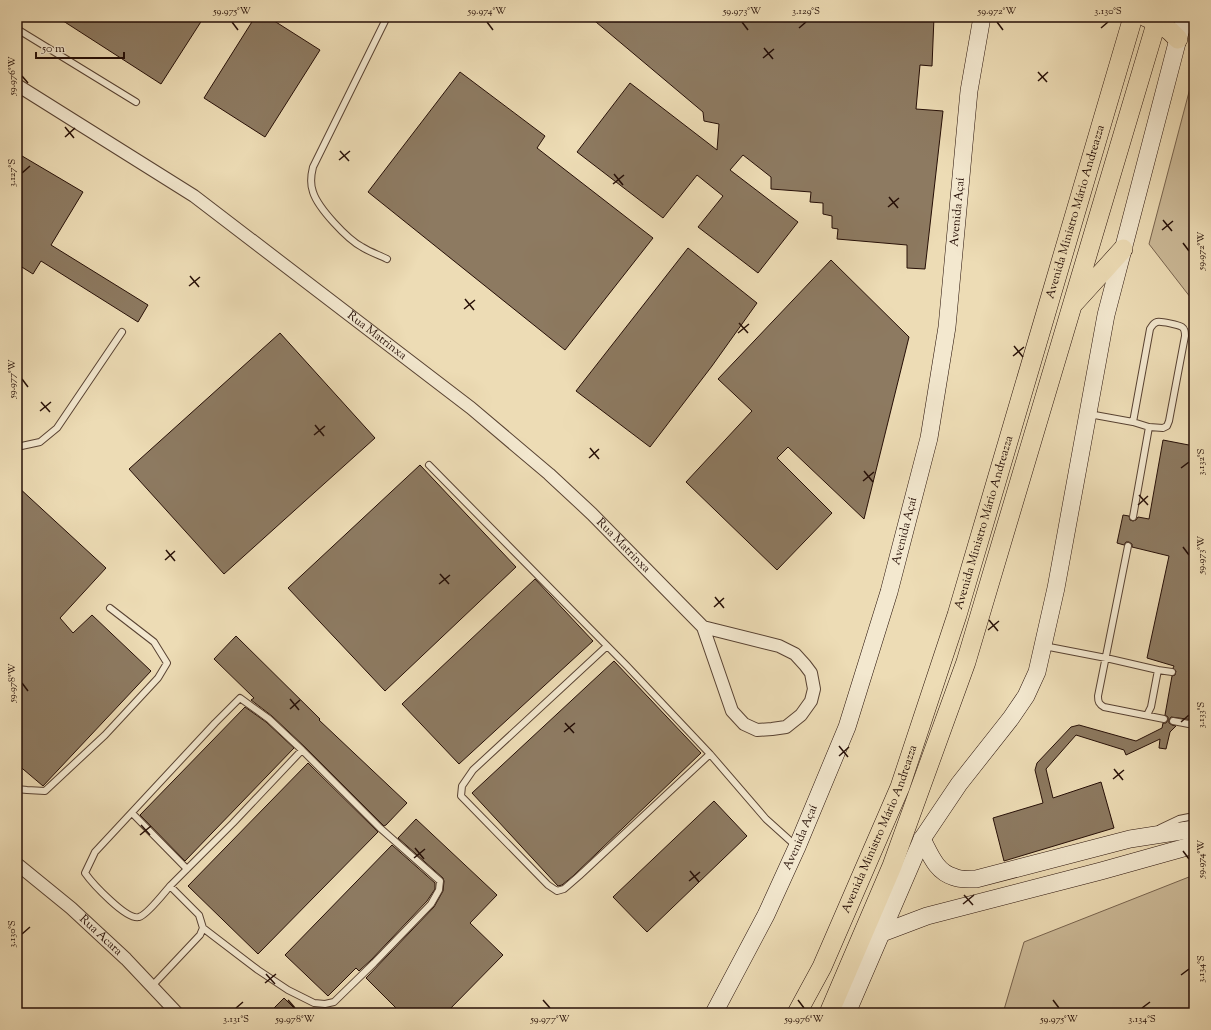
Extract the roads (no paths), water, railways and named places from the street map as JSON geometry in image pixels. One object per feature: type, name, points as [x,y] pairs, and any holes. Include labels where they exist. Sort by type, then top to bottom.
[{"type":"main road","name":"Avenida Ministro Mário Andreazza","points":[[796,1013],[822,967],[900,787],[954,622],[1133,17]]},
{"type":"main road","name":"Avenida Ministro Mário Andreazza","points":[[837,1012],[966,662],[1072,304],[1153,18]]},
{"type":"main road","points":[[1153,18],[1178,39]]},
{"type":"main road","points":[[1072,304],[1123,250]]},
{"type":"main road","points":[[822,967],[820,998],[824,1004],[837,1012]]},
{"type":"street","name":"Avenida Açaí","points":[[714,1013],[766,915],[797,847],[847,727],[889,592],[929,438],[946,327],[969,91],[982,17]]},
{"type":"street","points":[[837,1012],[882,933],[922,839],[959,784],[1011,718],[1026,696],[1037,672],[1056,588],[1106,315],[1185,17]]},
{"type":"street","name":"Rua Matrinxa","points":[[17,85],[194,196],[471,408],[549,474],[592,514],[703,627],[732,711],[744,724],[757,730],[772,729],[786,726],[802,715],[811,700],[814,688],[811,673],[806,665],[795,654],[779,646],[703,627]]},
{"type":"street","points":[[922,839],[935,864],[945,873],[955,878],[976,879],[1130,839],[1194,829]]},
{"type":"street","points":[[1130,839],[1136,862]]},
{"type":"street","points":[[882,933],[927,916],[1136,862],[1194,845]]},
{"type":"street","name":"Rua Acara","points":[[17,864],[71,908],[126,959],[177,1013]]},
{"type":"street","points":[[976,879],[976,903]]},
{"type":"lane","points":[[387,17],[312,167],[311,178],[313,192],[319,204],[343,232],[362,247],[388,259]]},
{"type":"lane","points":[[17,29],[136,102]]},
{"type":"lane","points":[[1088,414],[1133,422],[1149,427],[1163,428],[1167,426],[1185,336],[1183,327],[1161,322],[1156,322],[1152,325],[1133,422]]},
{"type":"lane","points":[[17,447],[40,442],[57,428],[122,332]]},
{"type":"lane","points":[[1133,517],[1149,427]]},
{"type":"lane","points":[[429,465],[607,646],[710,754],[766,819],[797,847]]},
{"type":"lane","points":[[1128,546],[1098,701],[1104,706],[1164,719]]},
{"type":"lane","points":[[17,789],[45,791],[105,735],[158,678],[167,663],[154,642],[110,608]]},
{"type":"lane","points":[[607,646],[472,770],[462,786],[461,796],[548,885],[557,891],[564,889],[580,876],[710,754]]},
{"type":"lane","points":[[1043,646],[1172,672]]},
{"type":"lane","points":[[1148,715],[1158,670]]},
{"type":"lane","points":[[170,886],[199,915],[203,928],[258,970],[288,990],[314,1004],[334,1002],[374,963],[431,904],[440,890],[440,881],[380,828],[302,750],[269,719],[240,698],[215,722],[95,852],[85,873],[93,884],[120,908],[132,917],[139,917],[146,913],[170,886],[302,750]]},
{"type":"lane","points":[[1173,721],[1194,725]]},
{"type":"lane","points":[[132,813],[187,869]]},
{"type":"lane","points":[[1149,836],[1160,828],[1179,819],[1194,816]]},
{"type":"lane","points":[[152,986],[200,935],[203,928]]}]
